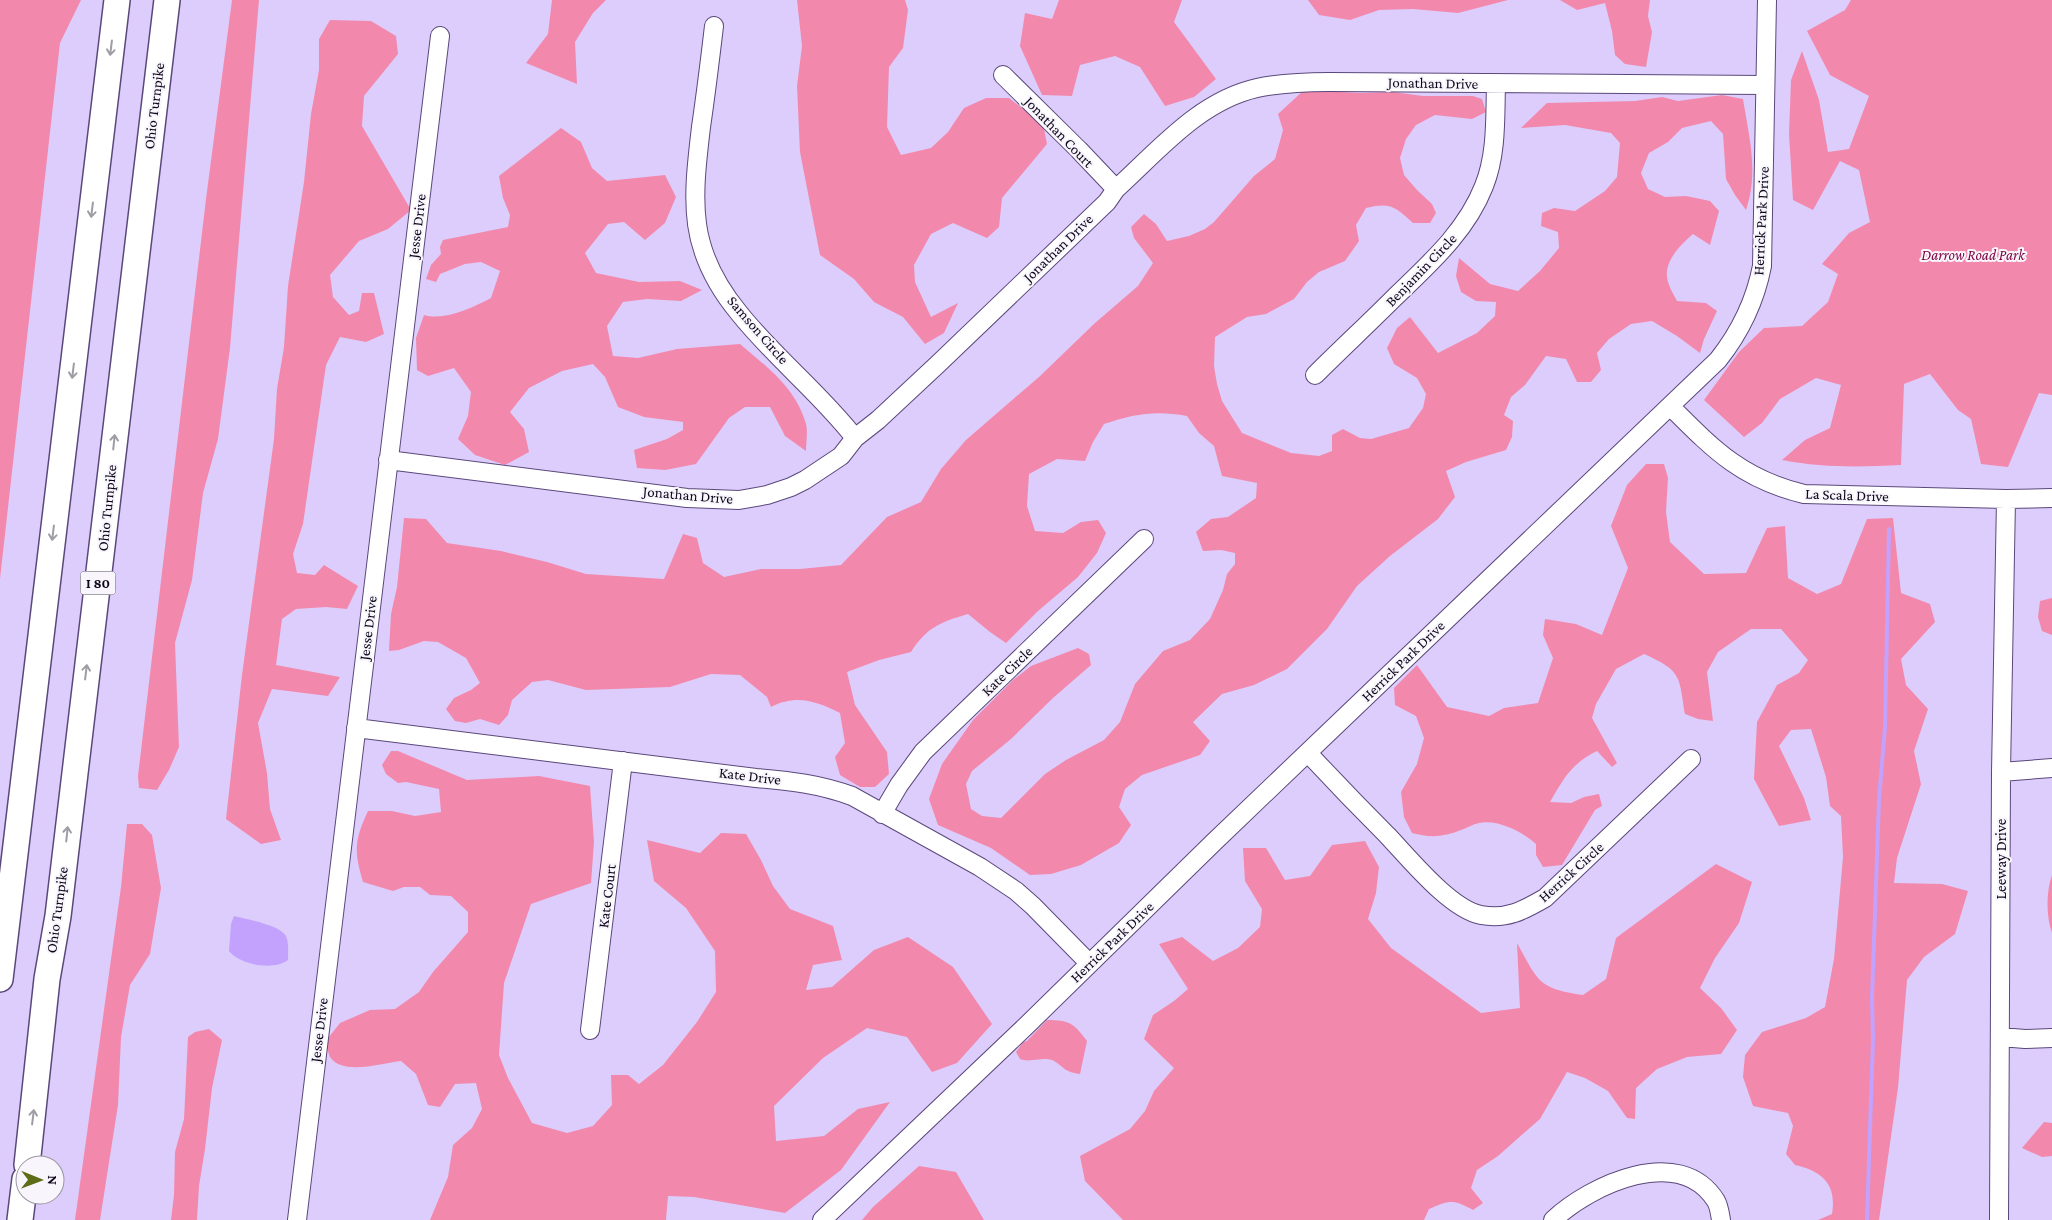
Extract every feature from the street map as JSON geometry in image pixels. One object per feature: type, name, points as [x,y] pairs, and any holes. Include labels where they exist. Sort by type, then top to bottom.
[{"type":"highway","points":[[0,979],[116,0]]},
{"type":"highway","name":"Ohio Turnpike","points":[[28,1155],[47,979],[58,916],[167,0]]},
{"type":"highway","points":[[20,1220],[22,1205]]},
{"type":"street","name":"Herrick Park Drive","points":[[822,1220],[1718,360],[1746,319],[1757,288],[1762,266],[1767,0]]},
{"type":"street","name":"Samson Circle","points":[[714,26],[694,180],[695,215],[700,243],[711,273],[738,313],[856,438]]},
{"type":"street","name":"Jesse Drive","points":[[298,1220],[440,36]]},
{"type":"street","name":"Jonathan Court","points":[[1002,75],[1116,189]]},
{"type":"street","name":"Jonathan Drive","points":[[388,460],[688,498],[739,500],[767,495],[805,480],[840,456],[856,438],[938,364],[1107,202],[1116,189],[1198,115],[1236,94],[1256,88],[1286,83],[1329,82],[1765,85]]},
{"type":"street","name":"Benjamin Circle","points":[[1315,375],[1445,249],[1469,216],[1484,186],[1490,167],[1494,140],[1496,84]]},
{"type":"street","name":"La Scala Drive","points":[[1671,407],[1727,460],[1759,480],[1781,489],[1823,496],[2052,498]]},
{"type":"street","name":"Leeway Drive","points":[[1999,1220],[2006,499]]},
{"type":"street","name":"Kate Circle","points":[[882,814],[899,785],[923,752],[1144,539]]},
{"type":"street","name":"Kate Drive","points":[[356,728],[623,762],[645,762],[756,778],[804,782],[832,788],[852,796],[980,867],[1016,891],[1089,964]]},
{"type":"street","name":"Herrick Circle","points":[[1308,753],[1443,893],[1472,913],[1483,916],[1505,916],[1519,913],[1545,898],[1691,759]]},
{"type":"street","name":"Kate Court","points":[[590,1030],[623,762]]},
{"type":"street","points":[[2002,772],[2052,768]]},
{"type":"street","points":[[2000,1037],[2025,1039],[2052,1038]]},
{"type":"street","points":[[1553,1220],[1568,1205],[1593,1190],[1617,1180],[1645,1174],[1671,1172],[1684,1175],[1701,1183],[1717,1202],[1721,1220]]},
{"type":"green space","points":[[0,0],[81,0],[60,43],[0,579]]},
{"type":"green space","points":[[232,0],[259,0],[230,348],[218,439],[203,493],[192,580],[175,643],[179,747],[169,770],[157,790],[139,788],[138,776],[206,199]]},
{"type":"green space","points":[[552,0],[606,0],[593,13],[575,42],[577,84],[526,63],[548,34]]},
{"type":"green space","points":[[797,0],[905,0],[908,10],[903,48],[889,67],[887,127],[901,155],[931,148],[948,132],[964,108],[986,98],[1009,98],[1043,124],[1047,144],[1002,198],[999,227],[987,238],[953,223],[931,234],[914,265],[915,282],[931,317],[958,303],[944,333],[925,344],[903,317],[874,302],[854,279],[820,255],[800,152],[797,86],[802,46]]},
{"type":"green space","points":[[1059,0],[1182,0],[1174,22],[1216,79],[1194,97],[1165,106],[1140,67],[1115,56],[1080,65],[1072,96],[1042,95],[1020,46],[1025,13],[1052,19]]},
{"type":"green space","points":[[1308,0],[1508,0],[1458,13],[1413,9],[1379,10],[1350,20],[1319,15]]},
{"type":"green space","points":[[1560,0],[1650,0],[1648,16],[1652,32],[1646,67],[1625,64],[1615,55],[1612,31],[1605,3],[1577,10]]},
{"type":"green space","name":"Darrow Road Park","points":[[1851,0],[2052,0],[2052,395],[2039,393],[2008,467],[1981,464],[1971,419],[1958,410],[1930,374],[1904,384],[1901,465],[1842,466],[1782,460],[1805,440],[1830,428],[1841,385],[1816,378],[1780,399],[1762,423],[1744,437],[1704,400],[1739,352],[1764,328],[1802,326],[1828,302],[1838,274],[1822,264],[1849,233],[1870,222],[1859,170],[1840,161],[1813,210],[1793,200],[1789,134],[1791,80],[1802,51],[1819,100],[1828,152],[1849,149],[1869,96],[1830,75],[1807,31],[1845,10]]},
{"type":"green space","points":[[330,20],[371,21],[396,36],[398,54],[364,96],[362,126],[411,210],[388,229],[359,241],[330,275],[333,297],[349,315],[359,311],[362,293],[374,293],[384,334],[366,342],[340,337],[326,365],[303,524],[293,554],[297,573],[315,575],[324,565],[358,586],[347,609],[326,607],[296,609],[282,619],[276,665],[340,677],[328,696],[272,689],[258,723],[267,773],[270,809],[281,840],[261,844],[226,819],[242,675],[274,439],[277,389],[284,347],[288,286],[304,182],[311,114],[319,70],[319,39]]},
{"type":"green space","points":[[1304,90],[1360,93],[1393,92],[1423,96],[1473,96],[1482,99],[1486,112],[1472,119],[1435,115],[1416,125],[1406,139],[1400,158],[1404,175],[1432,204],[1436,213],[1430,223],[1413,223],[1392,207],[1374,206],[1366,208],[1356,225],[1359,241],[1345,261],[1319,272],[1307,282],[1294,299],[1266,314],[1247,317],[1215,337],[1214,366],[1217,384],[1222,401],[1242,433],[1291,453],[1319,456],[1332,451],[1332,435],[1343,429],[1360,438],[1371,439],[1409,428],[1423,408],[1426,394],[1417,378],[1394,364],[1387,348],[1397,328],[1410,317],[1438,353],[1477,333],[1495,316],[1496,302],[1476,301],[1461,292],[1456,276],[1459,258],[1490,284],[1518,291],[1540,271],[1559,248],[1558,232],[1541,226],[1542,213],[1554,208],[1575,211],[1605,191],[1617,177],[1620,143],[1611,133],[1565,125],[1521,128],[1547,103],[1635,101],[1662,97],[1678,101],[1722,95],[1743,99],[1752,154],[1750,196],[1746,210],[1726,179],[1723,134],[1711,121],[1682,128],[1668,142],[1649,153],[1641,173],[1648,189],[1665,197],[1686,196],[1710,201],[1719,211],[1710,245],[1693,234],[1673,255],[1667,275],[1671,290],[1677,301],[1706,303],[1717,311],[1704,339],[1700,353],[1652,321],[1631,324],[1609,339],[1597,353],[1601,370],[1591,382],[1577,382],[1566,359],[1546,356],[1525,385],[1511,397],[1504,415],[1513,421],[1512,437],[1506,450],[1466,462],[1446,471],[1455,497],[1438,519],[1390,556],[1357,586],[1327,629],[1287,669],[1254,685],[1222,694],[1193,722],[1210,741],[1200,755],[1142,775],[1125,789],[1119,807],[1131,825],[1119,843],[1081,865],[1051,874],[1030,875],[991,848],[938,825],[929,799],[942,764],[973,720],[1013,680],[1031,666],[1078,648],[1089,654],[1091,665],[1053,698],[1011,739],[972,771],[966,784],[971,809],[982,816],[1001,818],[1045,774],[1066,760],[1104,740],[1120,722],[1135,684],[1163,651],[1190,640],[1210,619],[1223,590],[1227,574],[1235,564],[1235,553],[1221,550],[1203,551],[1196,532],[1211,519],[1228,517],[1256,498],[1257,483],[1222,476],[1214,446],[1199,433],[1187,416],[1155,413],[1104,424],[1093,442],[1085,461],[1057,459],[1029,474],[1027,506],[1035,531],[1063,533],[1081,522],[1098,520],[1106,533],[1097,553],[1078,577],[1038,611],[1006,643],[968,614],[942,623],[929,631],[911,652],[879,660],[847,672],[855,705],[887,752],[889,774],[875,787],[860,787],[840,775],[835,757],[845,743],[840,713],[814,702],[797,700],[780,703],[771,707],[767,697],[740,675],[711,674],[670,687],[586,690],[548,680],[532,682],[512,700],[508,715],[499,725],[480,719],[466,723],[455,721],[446,709],[454,698],[471,690],[480,683],[466,658],[438,642],[424,641],[399,650],[389,651],[391,614],[397,587],[404,518],[426,519],[447,543],[501,551],[586,574],[664,579],[683,534],[697,538],[703,563],[724,577],[761,569],[800,569],[841,565],[887,517],[921,502],[941,469],[966,440],[1039,377],[1095,323],[1138,286],[1153,263],[1134,238],[1131,227],[1144,214],[1156,224],[1167,241],[1189,236],[1205,229],[1214,222],[1254,176],[1275,159],[1283,130],[1278,114]]},
{"type":"green space","points":[[561,128],[581,142],[592,168],[607,181],[665,175],[676,197],[665,223],[645,240],[624,222],[608,224],[585,253],[596,273],[639,282],[680,281],[702,290],[681,301],[647,299],[623,302],[607,326],[613,356],[638,358],[677,349],[740,344],[779,379],[795,400],[806,424],[806,451],[785,436],[770,407],[745,407],[729,418],[696,464],[665,470],[637,468],[634,450],[667,439],[683,430],[683,422],[644,417],[618,407],[605,377],[593,364],[562,371],[529,388],[510,412],[524,429],[529,452],[505,465],[475,455],[458,439],[468,416],[471,392],[454,368],[428,376],[417,370],[416,338],[424,315],[449,315],[491,298],[500,271],[481,262],[465,264],[440,274],[436,282],[426,279],[431,265],[441,254],[440,247],[443,240],[508,227],[510,215],[503,198],[499,176]]},
{"type":"green space","points":[[1646,464],[1664,464],[1668,478],[1666,512],[1670,542],[1704,574],[1746,573],[1767,528],[1785,526],[1788,578],[1817,594],[1841,584],[1867,519],[1893,518],[1901,593],[1930,604],[1935,622],[1901,659],[1906,685],[1928,709],[1914,751],[1921,784],[1897,858],[1894,883],[1942,884],[1968,891],[1955,934],[1924,957],[1907,980],[1898,1088],[1879,1220],[1818,1220],[1832,1214],[1833,1204],[1830,1187],[1820,1175],[1795,1165],[1786,1154],[1793,1126],[1788,1113],[1753,1106],[1743,1077],[1745,1055],[1762,1032],[1806,1018],[1825,1007],[1834,959],[1843,857],[1841,816],[1830,806],[1826,777],[1811,729],[1791,730],[1779,746],[1804,798],[1811,820],[1779,826],[1754,779],[1757,722],[1777,685],[1799,673],[1808,660],[1781,629],[1751,629],[1718,652],[1707,672],[1713,721],[1698,719],[1685,714],[1679,683],[1672,670],[1666,665],[1644,654],[1616,669],[1596,704],[1592,718],[1617,763],[1612,767],[1597,751],[1588,756],[1569,772],[1550,802],[1571,803],[1584,797],[1599,794],[1602,806],[1595,810],[1562,865],[1543,867],[1536,855],[1536,844],[1517,831],[1502,825],[1486,822],[1479,823],[1449,834],[1425,836],[1412,833],[1404,817],[1401,792],[1417,764],[1424,738],[1416,716],[1395,705],[1394,688],[1417,665],[1447,707],[1489,716],[1504,708],[1538,703],[1553,658],[1543,635],[1545,619],[1576,624],[1602,635],[1628,568],[1611,526],[1627,485]]},
{"type":"green space","points":[[2052,598],[2052,635],[2042,631],[2038,617],[2040,601]]},
{"type":"green space","points":[[391,751],[398,751],[467,780],[539,776],[590,786],[594,842],[591,883],[531,904],[504,983],[499,1055],[508,1078],[532,1123],[567,1133],[593,1126],[612,1105],[611,1075],[628,1075],[639,1084],[663,1065],[697,1022],[716,992],[715,951],[686,908],[654,881],[647,840],[700,853],[721,833],[746,834],[773,886],[790,909],[833,926],[842,960],[813,965],[806,990],[832,987],[874,950],[908,937],[953,967],[992,1024],[957,1063],[932,1072],[907,1037],[867,1028],[823,1058],[774,1106],[776,1141],[824,1136],[858,1109],[890,1102],[841,1170],[785,1213],[694,1197],[668,1196],[666,1220],[430,1220],[448,1177],[453,1145],[472,1128],[482,1109],[476,1083],[455,1084],[440,1107],[428,1105],[416,1074],[401,1061],[363,1067],[344,1066],[336,1063],[330,1057],[325,1042],[340,1023],[370,1010],[395,1009],[419,992],[433,972],[468,932],[468,912],[451,896],[430,895],[420,887],[404,887],[393,891],[363,882],[358,862],[357,846],[360,830],[368,811],[392,811],[415,816],[441,812],[439,789],[406,782],[398,783],[386,774],[382,765]]},
{"type":"green space","points":[[127,824],[142,824],[152,835],[161,888],[150,954],[130,985],[121,1037],[118,1105],[100,1220],[75,1220],[121,887]]},
{"type":"green space","points":[[1365,841],[1379,867],[1376,893],[1368,919],[1391,948],[1481,1013],[1520,1008],[1517,943],[1535,975],[1541,981],[1557,990],[1583,995],[1606,979],[1616,938],[1716,864],[1752,882],[1739,923],[1715,958],[1700,988],[1721,1008],[1737,1030],[1721,1054],[1687,1057],[1657,1069],[1636,1088],[1635,1119],[1627,1118],[1608,1091],[1585,1078],[1567,1072],[1540,1119],[1498,1156],[1477,1170],[1471,1188],[1483,1203],[1473,1210],[1456,1202],[1447,1202],[1429,1209],[1424,1220],[1123,1220],[1085,1181],[1080,1156],[1130,1129],[1145,1111],[1154,1091],[1174,1068],[1144,1039],[1153,1015],[1188,989],[1159,944],[1182,937],[1213,961],[1238,948],[1260,927],[1262,909],[1245,881],[1243,848],[1266,848],[1285,880],[1310,876],[1332,845]]},
{"type":"green space","points":[[2052,875],[2052,933],[2048,904]]},
{"type":"green space","points":[[1047,1020],[1066,1022],[1074,1026],[1087,1041],[1080,1074],[1067,1070],[1052,1060],[1020,1059],[1016,1052],[1023,1042],[1027,1041]]},
{"type":"green space","points":[[209,1029],[222,1040],[212,1088],[199,1186],[197,1220],[171,1220],[174,1195],[175,1152],[184,1119],[188,1037],[195,1032]]},
{"type":"green space","points":[[2044,1122],[2052,1123],[2052,1156],[2042,1157],[2022,1148]]},
{"type":"green space","points":[[919,1166],[956,1172],[984,1220],[862,1220],[873,1207]]},
{"type":"shaded area","points":[[234,916],[262,923],[283,932],[288,942],[288,960],[266,966],[249,963],[234,956],[229,951],[231,924]]},
{"type":"waterway","points":[[1867,1220],[1879,800],[1885,727],[1889,529]]}]
